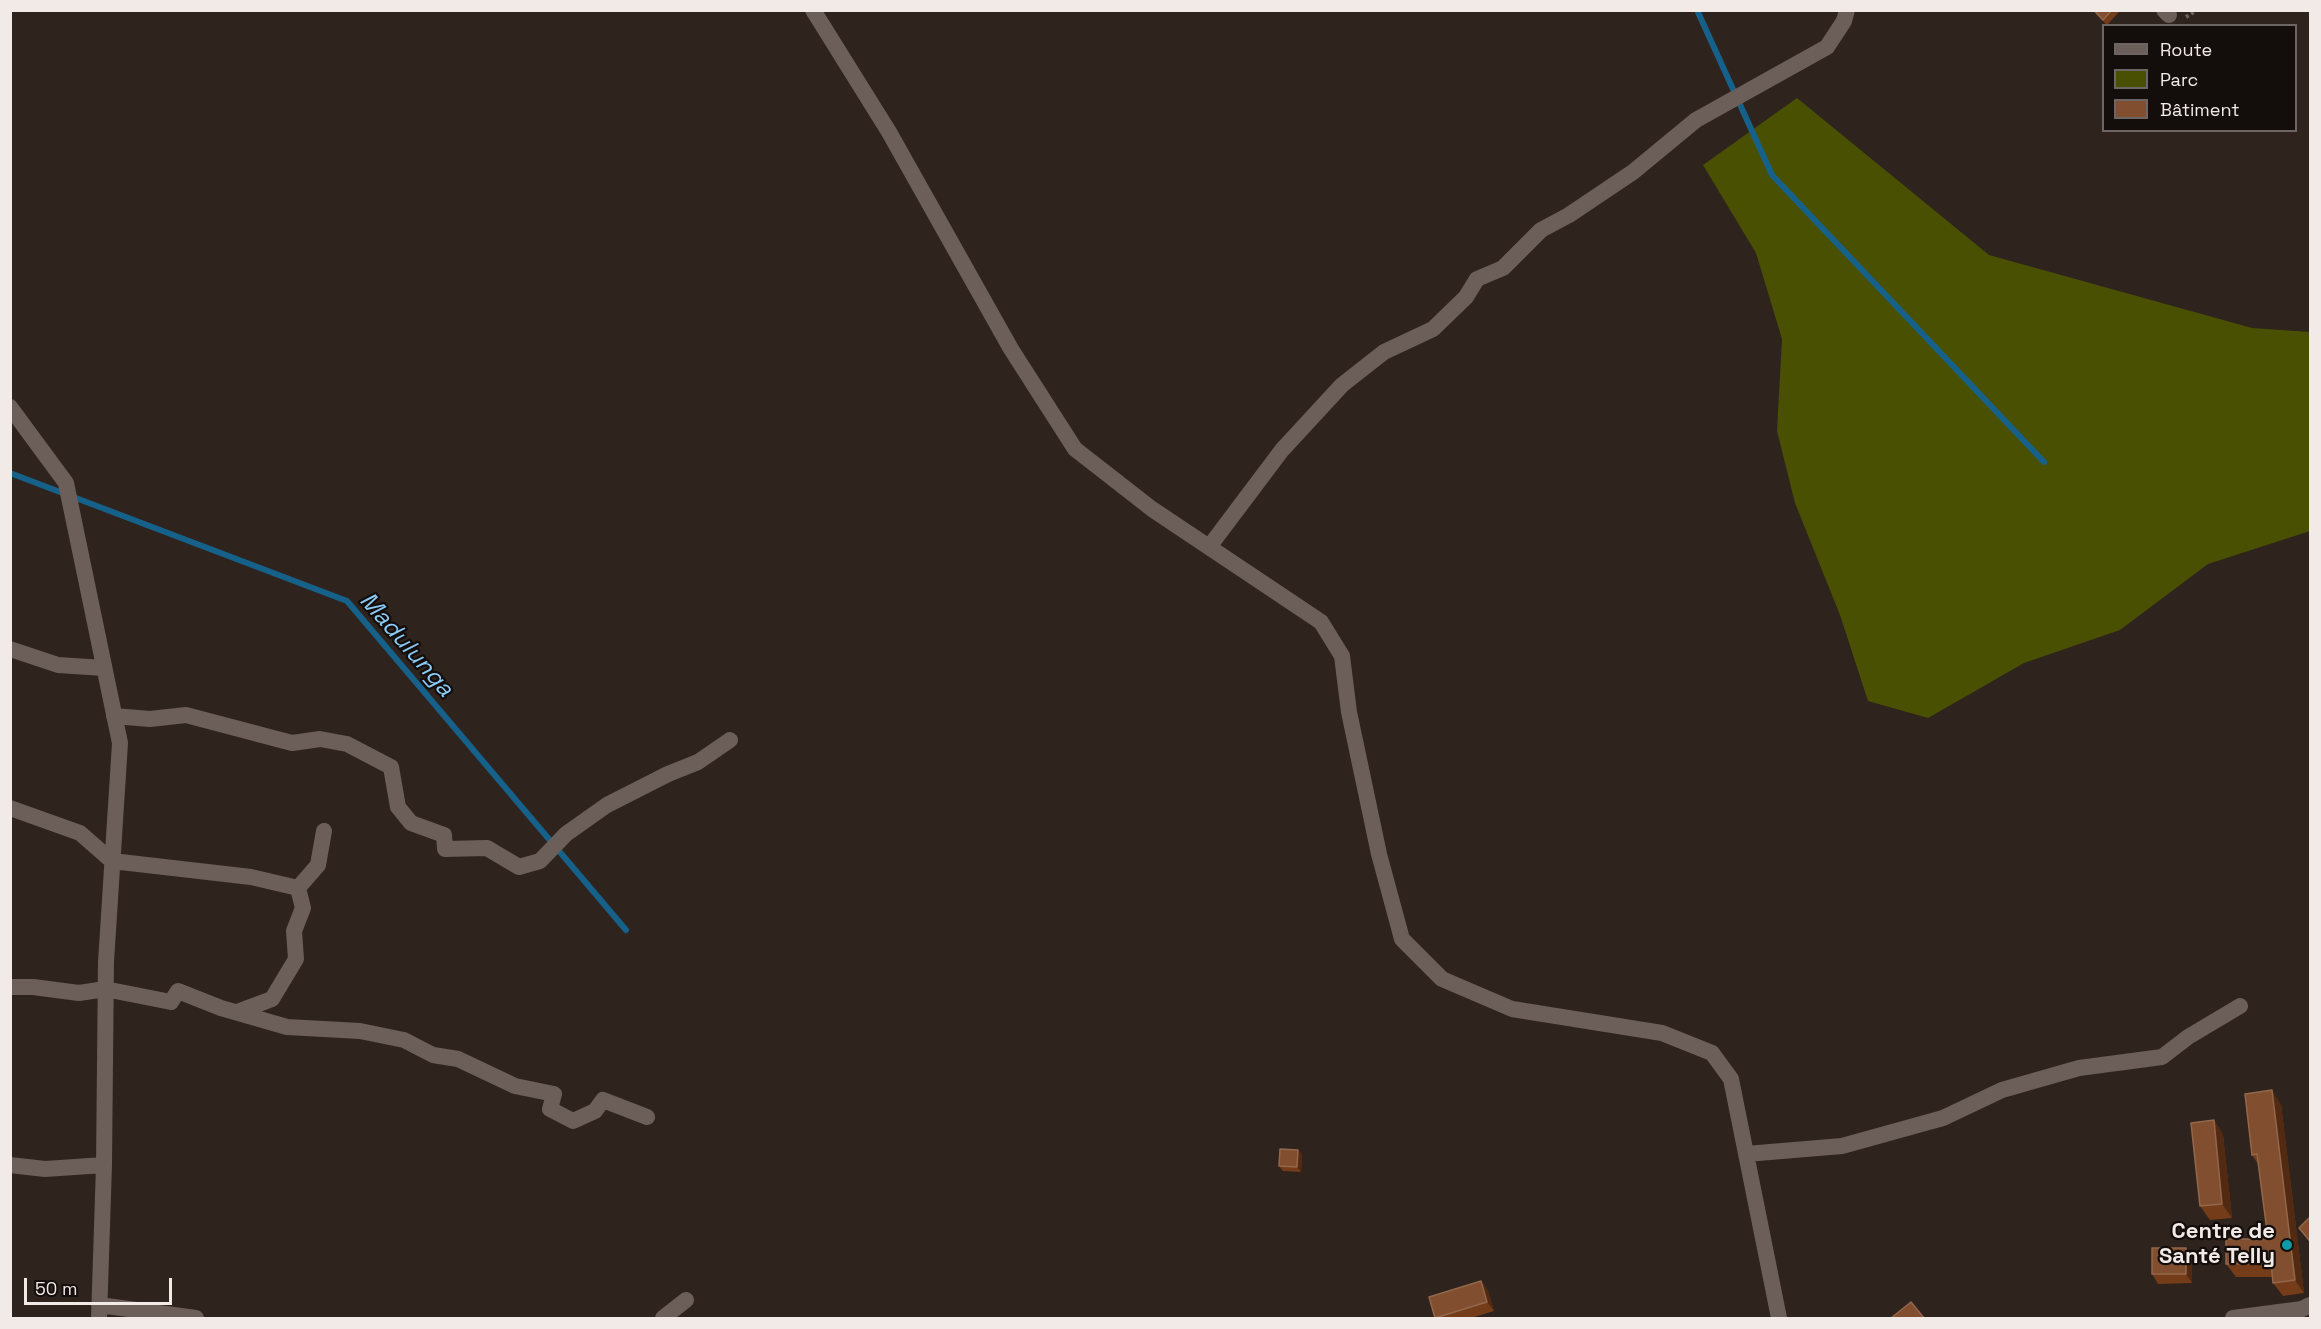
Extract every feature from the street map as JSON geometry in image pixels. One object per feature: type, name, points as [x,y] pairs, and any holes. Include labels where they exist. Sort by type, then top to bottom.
[{"type":"street","points":[[813,10],[889,132],[1011,349],[1075,449],[1152,509],[1321,622],[1342,656],[1349,712],[1379,854],[1402,939],[1442,979],[1512,1009],[1662,1033],[1712,1053],[1731,1079],[1779,1318]]},
{"type":"street","points":[[1209,547],[1282,450],[1342,385],[1384,352],[1433,329],[1466,297],[1477,279],[1503,268],[1541,230],[1569,215],[1634,172],[1696,120],[1827,47],[1844,21],[1847,10]]},
{"type":"street","points":[[10,407],[66,483],[120,743],[105,989],[104,1165],[99,1312],[196,1318]]},
{"type":"street","points":[[10,649],[58,665],[104,668]]},
{"type":"street","points":[[114,716],[150,719],[186,715],[292,743],[320,739],[346,744],[391,767],[398,807],[411,823],[444,835],[445,849],[487,848],[519,867],[540,861],[566,834],[607,805],[668,774],[698,762],[730,740]]},
{"type":"street","points":[[10,808],[80,833],[112,861],[250,877],[298,888]]},
{"type":"street","points":[[298,888],[318,865],[324,831]]},
{"type":"street","points":[[237,1012],[272,999],[296,959],[294,932],[303,908],[298,888]]},
{"type":"street","points":[[10,987],[33,987],[79,993],[105,989],[171,1002],[178,991],[237,1012],[287,1026],[360,1030],[404,1040],[433,1055],[458,1059],[515,1086],[554,1094],[550,1109],[573,1121],[595,1111],[603,1100],[647,1117]]},
{"type":"street","points":[[1746,1154],[1842,1146],[1942,1118],[2002,1090],[2068,1071],[2162,1057],[2188,1037],[2240,1006]]},
{"type":"street","points":[[10,1165],[45,1169],[104,1165]]},
{"type":"street","points":[[663,1318],[686,1300]]},
{"type":"street","points":[[2233,1318],[2302,1309],[2310,1305]]},
{"type":"green space","points":[[1797,98],[1989,255],[2252,328],[2310,332],[2310,531],[2208,564],[2120,630],[2024,663],[1928,718],[1868,701],[1840,615],[1795,503],[1777,431],[1782,339],[1756,253],[1703,165]]},
{"type":"building","points":[[2094,10],[2112,10],[2103,20]]},
{"type":"building","points":[[2272,1090],[2295,1280],[2273,1283],[2271,1263],[2226,1264],[2226,1239],[2268,1239],[2257,1154],[2252,1155],[2245,1094]]},
{"type":"building","points":[[2214,1120],[2222,1204],[2200,1206],[2191,1123]]},
{"type":"building","points":[[1280,1149],[1298,1150],[1297,1167],[1279,1166]]},
{"type":"building","points":[[2310,1217],[2310,1241],[2299,1228]]},
{"type":"building","points":[[2152,1248],[2186,1248],[2186,1274],[2152,1274]]},
{"type":"building","points":[[1481,1281],[1487,1302],[1435,1318],[1429,1297]]},
{"type":"building","points":[[1911,1302],[1924,1318],[1891,1318]]},
{"type":"waterway","points":[[1697,10],[1772,175],[2044,462]]},
{"type":"waterway","name":"Madulunga","points":[[10,473],[347,601],[626,930]]},
{"type":"place","name":"Centre de Santé Telly","points":[[2287,1245]]}]
